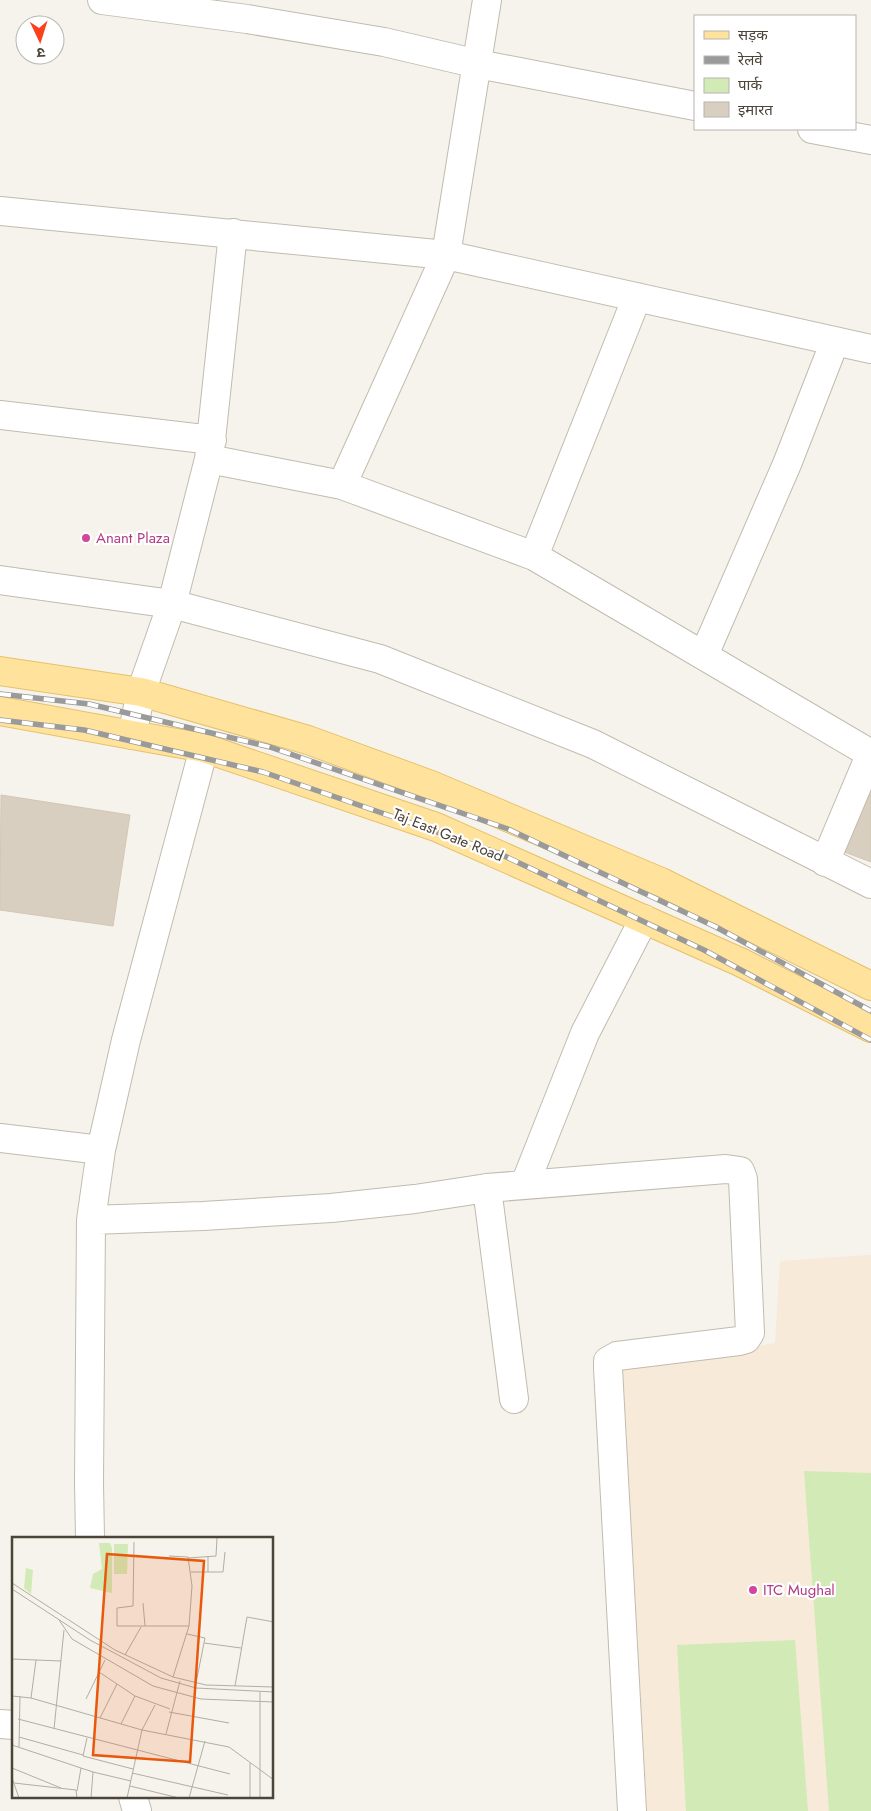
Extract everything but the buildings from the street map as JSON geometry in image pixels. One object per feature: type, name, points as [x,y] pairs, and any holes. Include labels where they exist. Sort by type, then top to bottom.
[{"type":"main road","points":[[0,671],[141,692],[308,740],[431,785],[661,882],[871,986]]},
{"type":"main road","name":"Taj East Gate Road","points":[[0,711],[204,748],[436,827],[740,962],[871,1028]]},
{"type":"street","points":[[102,0],[247,19],[384,42],[478,64],[694,106]]},
{"type":"street","points":[[342,486],[446,255],[487,0]]},
{"type":"street","points":[[817,130],[871,140]]},
{"type":"street","points":[[0,211],[446,255],[871,349]]},
{"type":"street","points":[[132,735],[141,692],[172,604],[211,450],[233,233]]},
{"type":"street","points":[[534,556],[637,297]]},
{"type":"street","points":[[704,656],[787,464],[835,341]]},
{"type":"street","points":[[0,415],[211,450],[342,486],[534,556],[871,754],[825,862]]},
{"type":"street","points":[[0,580],[172,604],[380,659],[593,744],[871,884]]},
{"type":"street","points":[[90,1537],[91,1220],[102,1150],[126,1040],[204,748]]},
{"type":"street","points":[[525,1184],[585,1034],[644,919]]},
{"type":"street","points":[[0,1138],[102,1150]]},
{"type":"street","points":[[91,1220],[203,1216],[331,1208],[416,1199],[525,1184],[726,1169],[740,1171],[743,1179],[751,1327],[746,1339],[616,1356],[608,1361],[632,1811]]},
{"type":"street","points":[[487,1188],[514,1399]]},
{"type":"street","points":[[133,1798],[137,1811]]},
{"type":"shaded area","name":"ITC Mughal","points":[[871,1255],[871,1811],[647,1811],[623,1369],[775,1343],[780,1261]]},
{"type":"green space","points":[[804,1471],[871,1473],[871,1811],[829,1811]]},
{"type":"green space","points":[[795,1640],[808,1811],[686,1811],[677,1645]]},
{"type":"railway","points":[[0,694],[89,704],[270,747],[508,829],[716,927],[871,1011]]},
{"type":"railway","points":[[0,720],[84,730],[263,772],[498,853],[704,950],[871,1040]]},
{"type":"place","name":"Anant Plaza","points":[[86,538]]},
{"type":"place","name":"ITC Mughal","points":[[753,1590]]}]
